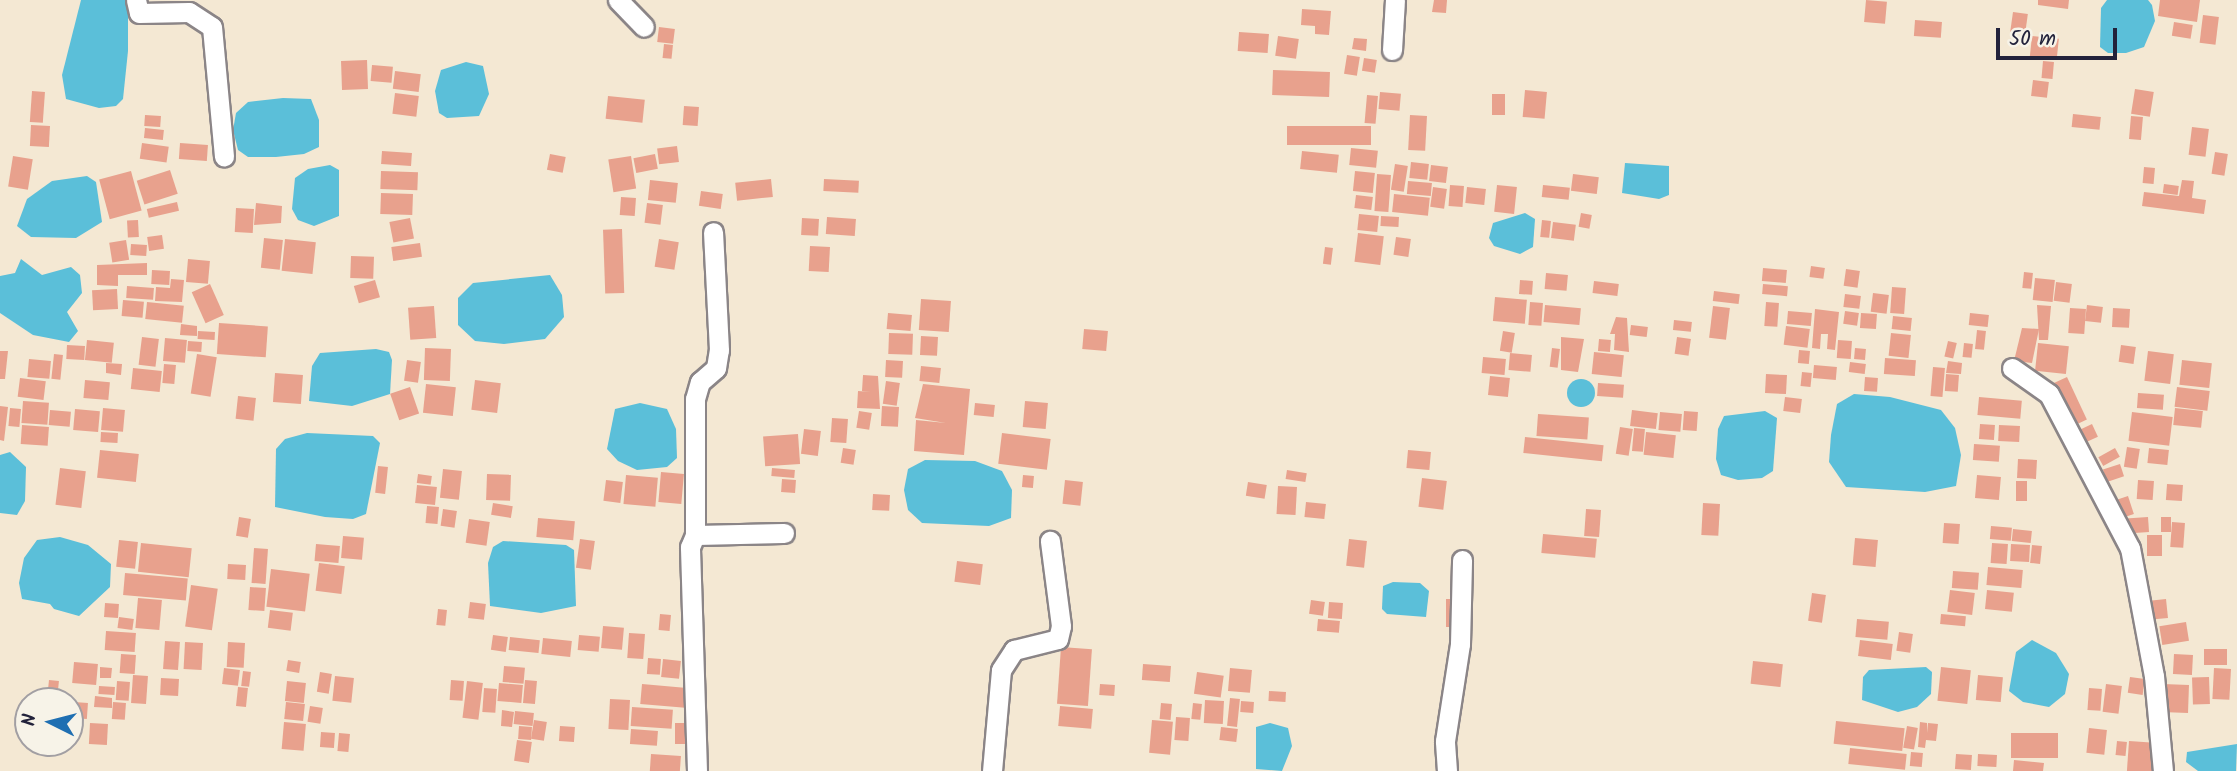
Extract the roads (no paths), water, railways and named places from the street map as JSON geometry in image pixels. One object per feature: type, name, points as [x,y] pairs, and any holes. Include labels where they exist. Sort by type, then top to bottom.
[{"type":"street","points":[[136,0],[139,13],[189,12],[212,27],[223,156]]},
{"type":"street","points":[[618,0],[644,27]]},
{"type":"street","points":[[1392,50],[1395,0]]},
{"type":"street","points":[[697,771],[690,547],[695,535],[695,399],[700,382],[716,369],[719,350],[713,232]]},
{"type":"street","points":[[2012,368],[2049,394],[2130,548],[2154,677],[2163,771]]},
{"type":"street","points":[[695,535],[784,533]]},
{"type":"street","points":[[992,771],[1001,670],[1014,650],[1058,639],[1061,626],[1050,541]]},
{"type":"street","points":[[1447,771],[1445,741],[1460,644],[1462,560]]},
{"type":"water","points":[[81,0],[128,0],[128,51],[123,99],[116,106],[99,108],[66,99],[62,75]]},
{"type":"water","points":[[2107,0],[2148,0],[2152,5],[2155,21],[2144,47],[2126,53],[2108,53],[2100,47],[2101,8]]},
{"type":"water","points":[[466,62],[483,66],[489,94],[479,116],[447,118],[439,113],[435,91],[441,70]]},
{"type":"water","points":[[283,98],[311,99],[319,120],[319,147],[304,154],[276,157],[248,157],[238,150],[233,130],[236,113],[248,102]]},
{"type":"water","points":[[1625,163],[1669,166],[1669,195],[1659,199],[1622,193]]},
{"type":"water","points":[[330,165],[339,170],[339,216],[314,226],[298,220],[292,209],[295,178],[308,169]]},
{"type":"water","points":[[87,176],[96,182],[102,222],[76,238],[31,237],[17,226],[27,199],[52,181]]},
{"type":"water","points":[[1525,213],[1535,219],[1533,247],[1520,254],[1494,246],[1489,238],[1493,223]]},
{"type":"water","points":[[21,259],[42,275],[71,267],[80,275],[82,293],[67,312],[78,331],[69,342],[33,335],[0,313],[0,276],[15,273]]},
{"type":"water","points":[[550,275],[562,295],[564,317],[545,339],[504,344],[475,341],[458,325],[458,298],[473,283]]},
{"type":"water","points":[[376,349],[389,352],[392,360],[390,394],[352,406],[309,401],[312,366],[320,353]]},
{"type":"water","points":[[1581,379],[1591,383],[1595,393],[1591,403],[1581,407],[1571,403],[1567,393],[1571,383]]},
{"type":"water","points":[[1854,394],[1890,397],[1941,410],[1955,428],[1961,455],[1956,486],[1925,492],[1846,487],[1829,462],[1831,435],[1837,404]]},
{"type":"water","points":[[640,403],[667,409],[676,429],[677,458],[667,467],[637,470],[618,461],[607,449],[615,409]]},
{"type":"water","points":[[1765,411],[1777,418],[1773,471],[1762,478],[1738,480],[1721,475],[1716,459],[1718,429],[1724,416]]},
{"type":"water","points":[[307,433],[373,436],[380,443],[366,514],[353,519],[325,517],[275,507],[276,449],[285,439]]},
{"type":"water","points":[[10,452],[26,467],[25,501],[17,515],[0,513],[0,455]]},
{"type":"water","points":[[925,460],[975,461],[1002,471],[1012,490],[1011,518],[989,526],[922,523],[908,510],[904,490],[908,469]]},
{"type":"water","points":[[60,537],[88,545],[111,564],[110,587],[79,616],[54,609],[50,604],[22,599],[19,583],[24,558],[37,540]]},
{"type":"water","points":[[503,541],[566,545],[574,550],[576,606],[541,613],[490,606],[488,563],[493,547]]},
{"type":"water","points":[[1393,582],[1420,583],[1429,591],[1426,617],[1387,614],[1382,609],[1383,586]]},
{"type":"water","points":[[2032,640],[2056,653],[2069,674],[2065,694],[2049,707],[2023,702],[2009,691],[2016,652]]},
{"type":"water","points":[[1926,667],[1932,672],[1931,694],[1917,707],[1898,712],[1862,700],[1863,677],[1869,670]]},
{"type":"water","points":[[1270,723],[1288,728],[1292,746],[1282,771],[1256,769],[1256,727]]},
{"type":"water","points":[[2237,744],[2236,771],[2198,771],[2186,762],[2187,752]]}]
